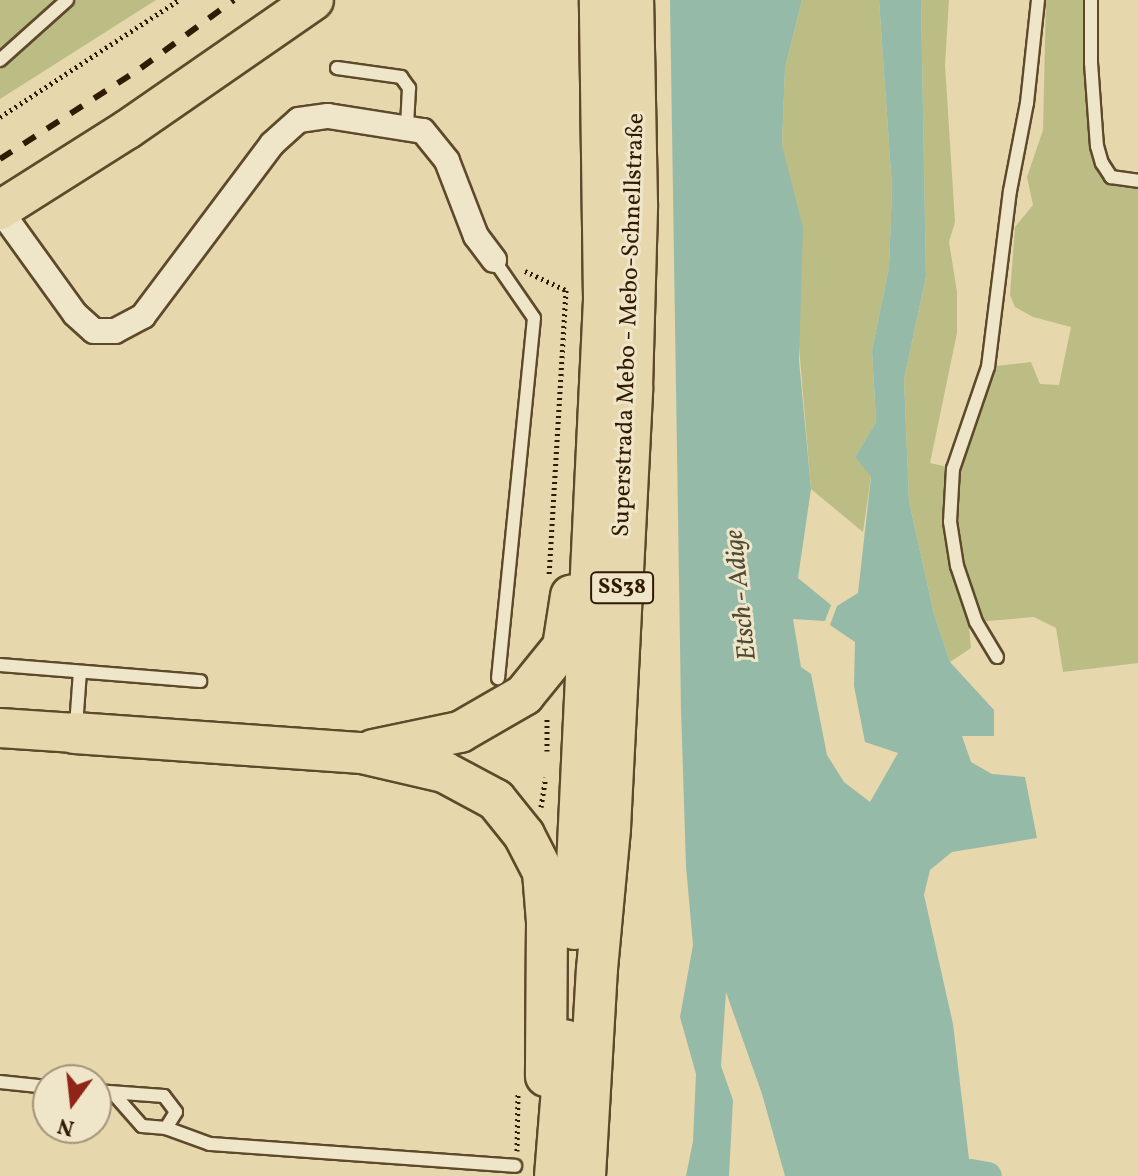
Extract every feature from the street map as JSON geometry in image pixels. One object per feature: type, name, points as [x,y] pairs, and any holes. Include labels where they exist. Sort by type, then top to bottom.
[{"type":"highway","name":"Superstrada Mebo - Mebo-Schnellstraße","points":[[555,1176],[572,962],[593,551],[605,228],[600,0]]},
{"type":"highway","name":"Superstrada Mebo - Mebo-Schnellstraße","points":[[585,1176],[597,969],[610,828],[632,388],[637,204],[633,0]]},
{"type":"highway","points":[[362,753],[460,732],[524,695],[563,647],[574,579],[593,551]]},
{"type":"highway","points":[[75,733],[362,753],[444,772],[496,800],[524,835],[543,872],[547,922],[530,1171]]},
{"type":"main road","points":[[0,210],[128,129],[314,0]]},
{"type":"main road","points":[[0,728],[75,733]]},
{"type":"street","points":[[0,210],[75,314],[94,331],[115,331],[143,316],[272,144],[299,120],[328,116],[407,126],[423,131],[447,161],[476,236],[494,260]]},
{"type":"lane","points":[[0,60],[67,0]]},
{"type":"lane","points":[[997,657],[976,622],[957,566],[950,522],[953,469],[988,367],[1010,191],[1027,103],[1038,0]]},
{"type":"lane","points":[[1091,0],[1091,63],[1102,163],[1111,177],[1138,181]]},
{"type":"lane","points":[[337,68],[401,77],[409,88],[407,126]]},
{"type":"lane","points":[[494,260],[534,318],[498,678]]},
{"type":"lane","points":[[0,665],[200,681]]},
{"type":"lane","points":[[75,733],[80,672]]},
{"type":"lane","points":[[0,1082],[32,1085]]},
{"type":"lane","points":[[113,1093],[142,1126],[166,1128],[210,1144],[530,1171]]},
{"type":"lane","points":[[113,1093],[164,1096],[176,1112],[166,1128]]},
{"type":"path","points":[[0,117],[179,0]]},
{"type":"path","points":[[494,260],[566,290],[549,580]]},
{"type":"path","points":[[547,719],[547,760]]},
{"type":"path","points":[[539,820],[547,773]]},
{"type":"green space","points":[[0,0],[156,0],[0,99]]},
{"type":"green space","points":[[802,0],[879,0],[892,188],[889,267],[872,350],[876,422],[855,457],[871,476],[863,532],[811,489],[782,145],[785,68]]},
{"type":"green space","points":[[921,0],[949,0],[945,65],[955,222],[949,242],[957,292],[957,333],[930,463],[952,468],[988,367],[1031,362],[1040,384],[1059,385],[1071,327],[1033,317],[1015,307],[1010,295],[1015,227],[1033,205],[1027,177],[1043,130],[1046,0],[1091,0],[1097,146],[1111,177],[1138,181],[1138,663],[1063,672],[1056,628],[1034,617],[976,622],[969,628],[971,648],[950,662],[934,614],[909,501],[904,379],[926,277]]},
{"type":"water","name":"Etsch - Adige","points":[[670,0],[802,0],[785,68],[782,145],[803,228],[799,360],[811,489],[798,578],[831,605],[825,621],[793,619],[801,667],[811,674],[827,755],[844,782],[870,802],[898,753],[865,742],[854,686],[855,642],[830,625],[837,606],[858,593],[871,477],[855,457],[876,422],[872,350],[889,267],[892,188],[879,0],[921,0],[926,277],[904,379],[909,501],[934,614],[950,662],[994,710],[994,736],[962,736],[971,762],[992,774],[1025,777],[1037,838],[952,852],[930,870],[924,895],[953,1024],[971,1176],[785,1176],[762,1094],[726,992],[721,1066],[733,1100],[729,1176],[686,1176],[693,1141],[696,1074],[680,1017],[693,945],[686,866],[681,709]]},
{"type":"waterway","points":[[971,1173],[988,1176]]},
{"type":"railway","points":[[0,159],[141,68],[234,0]]}]
